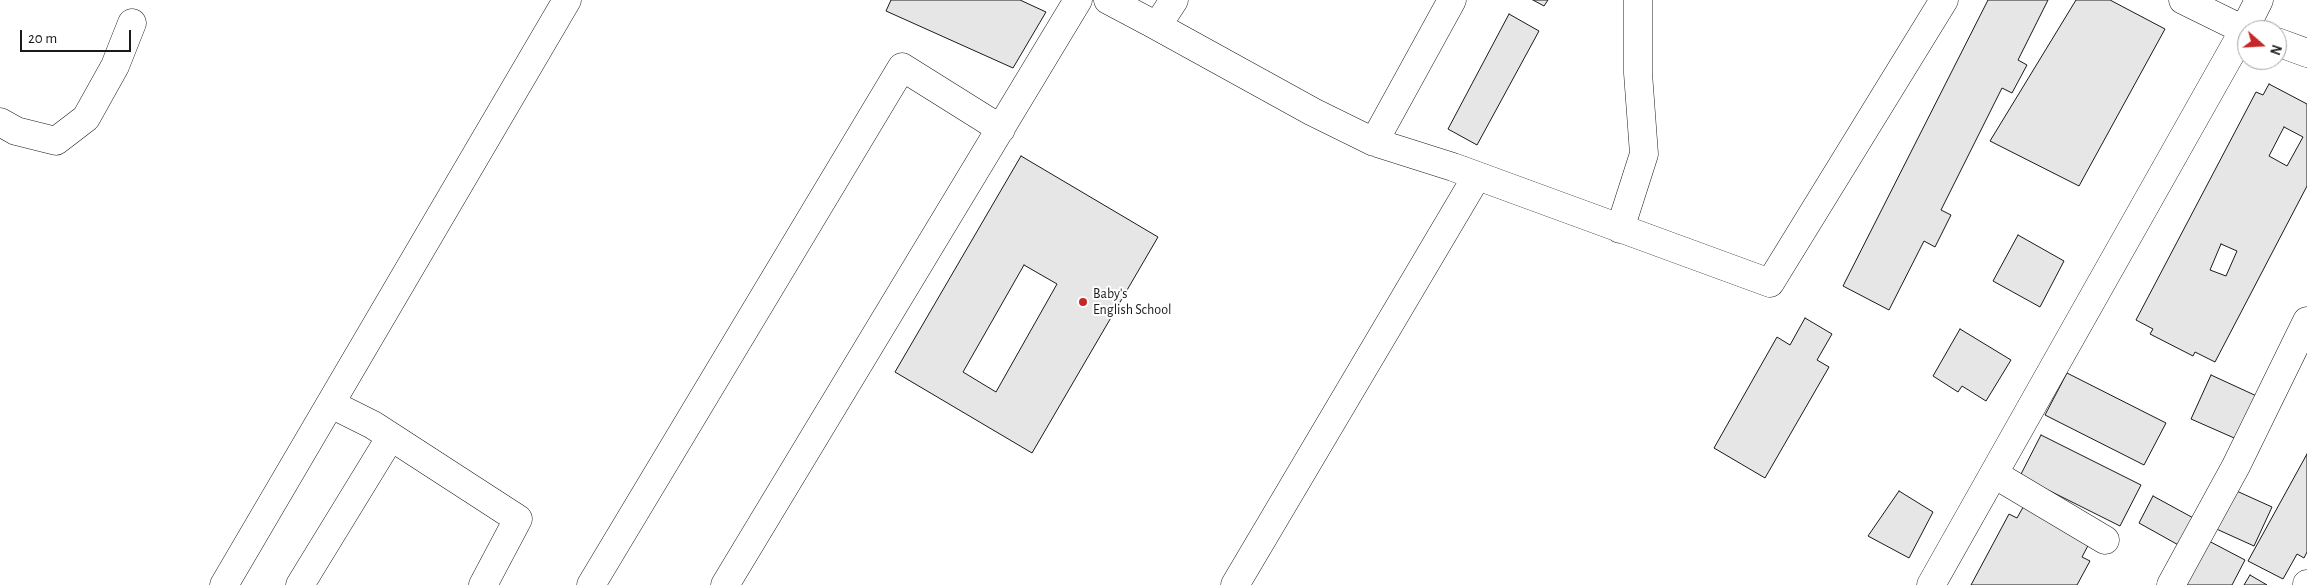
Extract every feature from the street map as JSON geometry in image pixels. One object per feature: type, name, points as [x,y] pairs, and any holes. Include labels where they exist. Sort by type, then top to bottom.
[{"type":"street","points":[[224,585],[567,0]]},
{"type":"street","points":[[725,585],[1078,0]]},
{"type":"street","points":[[1108,0],[1313,112],[1374,142],[1478,176],[1770,284],[1944,0]]},
{"type":"street","points":[[1157,26],[1174,0]]},
{"type":"street","points":[[1374,142],[1452,0]]},
{"type":"street","points":[[1620,228],[1644,154],[1638,73],[1638,0]]},
{"type":"street","points":[[2183,0],[2237,27]]},
{"type":"street","points":[[2251,20],[2259,0]]},
{"type":"street","points":[[0,122],[16,131],[56,141],[86,118],[114,66],[132,23]]},
{"type":"street","points":[[2287,46],[2307,53]]},
{"type":"street","points":[[1931,585],[2237,47]]},
{"type":"street","points":[[592,585],[902,68],[1001,129]]},
{"type":"street","points":[[1235,585],[1478,176]]},
{"type":"street","points":[[2170,585],[2236,466],[2307,320]]},
{"type":"street","points":[[331,404],[373,425],[390,438],[518,519],[483,585]]},
{"type":"street","points":[[300,585],[390,438]]},
{"type":"street","points":[[1994,474],[2105,540]]},
{"type":"building","points":[[891,0],[1020,0],[1046,12],[1013,68],[886,11]]},
{"type":"building","points":[[1533,0],[1548,0],[1544,6]]},
{"type":"building","points":[[1988,0],[2048,0],[2018,60],[2027,65],[2012,93],[2002,88],[1941,210],[1951,215],[1935,247],[1924,241],[1889,310],[1843,286]]},
{"type":"building","points":[[2076,0],[2110,0],[2165,29],[2079,186],[1990,141]]},
{"type":"building","points":[[1509,14],[1539,31],[1477,145],[1448,129]]},
{"type":"building","points":[[2269,84],[2307,104],[2307,186],[2215,362],[2195,352],[2193,356],[2150,334],[2153,329],[2136,320],[2256,92],[2263,95]],"holes":[[[2284,127],[2303,137],[2287,166],[2269,156]],[[2221,244],[2237,251],[2226,276],[2210,270]]]},
{"type":"building","points":[[1021,156],[1158,237],[1032,453],[895,372]],"holes":[[[1024,265],[1057,284],[996,392],[963,372]]]},
{"type":"building","points":[[2018,235],[2064,261],[2040,307],[1993,281]]},
{"type":"building","points":[[1805,318],[1832,334],[1817,360],[1829,367],[1765,478],[1714,448],[1777,337],[1790,345]]},
{"type":"building","points":[[1960,329],[2011,360],[1986,401],[1962,386],[1958,392],[1933,376]]},
{"type":"building","points":[[2067,373],[2166,423],[2144,465],[2045,415]]},
{"type":"building","points":[[2211,375],[2261,398],[2241,441],[2191,419]]},
{"type":"building","points":[[2041,435],[2141,485],[2120,526],[2020,476]]},
{"type":"building","points":[[2307,454],[2307,552],[2304,558],[2297,554],[2283,579],[2248,561]]},
{"type":"building","points":[[2230,488],[2272,507],[2254,546],[2212,527]]},
{"type":"building","points":[[1899,491],[1933,512],[1909,558],[1868,536]]},
{"type":"building","points":[[2153,496],[2197,520],[2182,547],[2139,523]]},
{"type":"building","points":[[2026,502],[2092,538],[2082,557],[2090,561],[2077,585],[1971,585],[2009,514],[2017,518]]},
{"type":"building","points":[[2205,539],[2245,560],[2232,585],[2180,585]]},
{"type":"building","points":[[2250,575],[2267,585],[2244,585]]},
{"type":"place","name":"Baby's English School","points":[[1083,302]]}]
